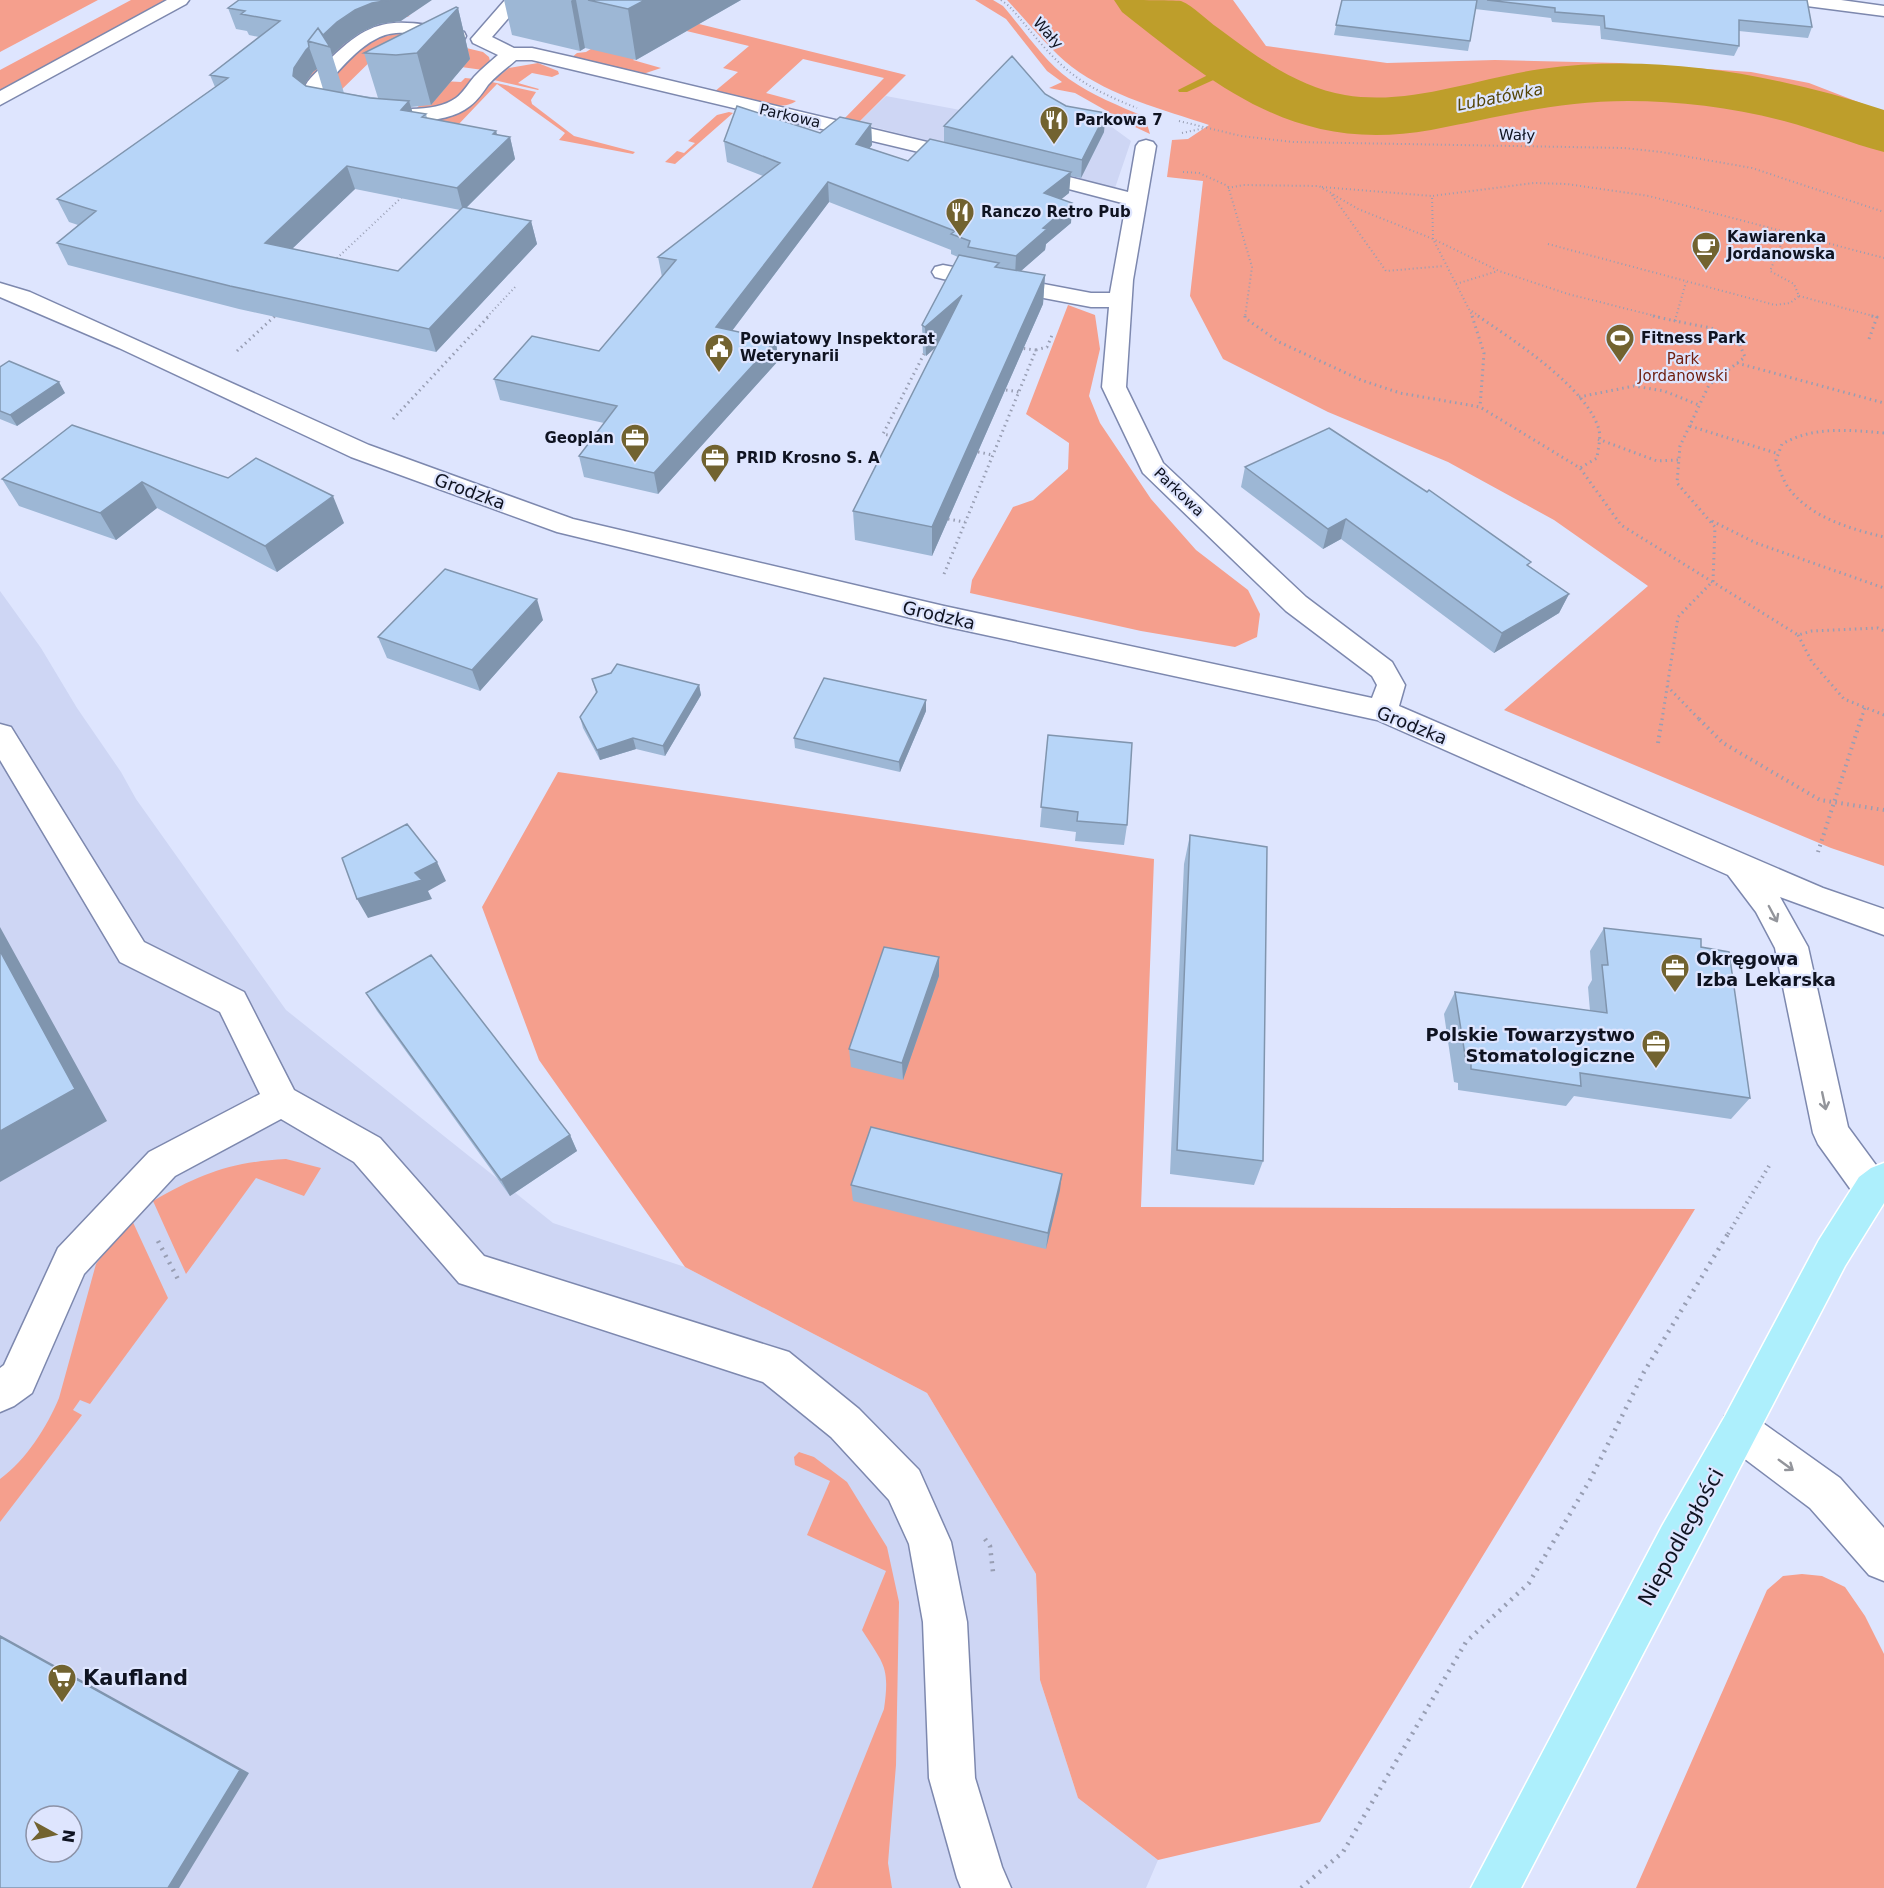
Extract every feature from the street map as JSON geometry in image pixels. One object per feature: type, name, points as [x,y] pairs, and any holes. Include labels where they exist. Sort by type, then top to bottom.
[{"type":"main road","name":"Niepodległości","points":[[1495,1888],[1677,1541],[1739,1430],[1832,1253],[1878,1184]]},
{"type":"street","points":[[0,99],[180,0]]},
{"type":"street","points":[[480,39],[515,0]]},
{"type":"street","points":[[1799,0],[1884,11]]},
{"type":"street","name":"Parkowa","points":[[511,54],[486,76],[463,103],[447,112],[424,115],[406,113],[321,102],[312,96],[313,87],[365,37],[384,29],[397,27],[480,39],[511,54],[532,54],[586,66],[983,162]]},
{"type":"street","name":"Parkowa","points":[[1146,146],[1133,198],[1122,280],[1114,387],[1152,467],[1296,604],[1382,669],[1391,685],[1383,711]]},
{"type":"street","points":[[1005,167],[1133,198]]},
{"type":"street","points":[[949,273],[1091,300],[1121,300]]},
{"type":"street","name":"Grodzka","points":[[0,290],[127,343],[360,451],[566,526],[944,616],[1383,711],[1738,866],[1812,897],[1884,922]]},
{"type":"street","points":[[0,735],[132,952],[232,1002],[281,1101],[367,1150],[472,1270],[776,1366],[845,1423],[904,1485],[930,1542],[945,1622],[952,1778],[981,1878],[987,1888]]},
{"type":"street","name":"Niepodległości","points":[[1738,866],[1767,903],[1791,947],[1831,1133],[1878,1184]]},
{"type":"street","points":[[0,1392],[18,1379],[70,1261],[162,1164],[281,1101]]},
{"type":"street","points":[[1739,1430],[1825,1493],[1884,1560]]},
{"type":"path","name":"Wały","points":[[1001,0],[1065,68],[1115,100],[1145,111]]},
{"type":"path","name":"Wały","points":[[1175,120],[1241,136],[1293,142],[1624,148],[1666,151],[1728,162],[1771,173],[1884,212]]},
{"type":"path","points":[[1180,171],[1199,173],[1228,188],[1243,185],[1319,186],[1432,196],[1534,183],[1567,184],[1648,196],[1884,258]]},
{"type":"path","points":[[1319,186],[1358,209],[1433,239],[1499,271],[1569,294],[1712,328],[1739,343],[1745,357],[1709,385],[1680,446],[1677,483],[1715,527],[1713,581],[1678,616],[1658,743]]},
{"type":"path","points":[[1228,188],[1252,267],[1245,318],[1279,342],[1361,381],[1400,393],[1480,407],[1580,468],[1621,525],[1798,635],[1812,662],[1844,699],[1884,715]]},
{"type":"path","points":[[331,263],[410,190]]},
{"type":"path","points":[[1331,194],[1386,271],[1444,266]]},
{"type":"path","points":[[1432,196],[1433,239],[1444,266],[1471,310],[1485,350],[1480,407]]},
{"type":"path","points":[[1786,233],[1770,271],[1794,284],[1799,296]]},
{"type":"path","points":[[1548,244],[1775,305],[1790,303],[1799,296]]},
{"type":"path","points":[[1456,284],[1499,271]]},
{"type":"path","points":[[894,436],[883,434],[934,335],[949,273]]},
{"type":"path","points":[[1675,321],[1686,282]]},
{"type":"path","points":[[360,451],[378,436],[517,285]]},
{"type":"path","points":[[1799,296],[1877,317],[1869,339]]},
{"type":"path","points":[[1471,310],[1546,366],[1585,403],[1599,430],[1597,458],[1580,468]]},
{"type":"path","points":[[205,380],[279,312]]},
{"type":"path","points":[[941,581],[1036,351],[1014,347]]},
{"type":"path","points":[[1736,363],[1884,403]]},
{"type":"path","points":[[1579,397],[1634,386],[1664,391],[1699,405]]},
{"type":"path","points":[[1006,390],[1019,392]]},
{"type":"path","points":[[1690,426],[1779,454]]},
{"type":"path","points":[[1884,433],[1844,430],[1800,434],[1782,444],[1776,460],[1791,493],[1816,511],[1853,530],[1884,537]]},
{"type":"path","points":[[1598,439],[1657,461],[1679,460]]},
{"type":"path","points":[[978,452],[993,455]]},
{"type":"path","points":[[948,519],[965,522]]},
{"type":"path","points":[[1709,520],[1756,543],[1884,588]]},
{"type":"path","points":[[1798,635],[1812,631],[1878,628],[1884,631]]},
{"type":"path","points":[[1666,686],[1723,743],[1820,800],[1884,810]]},
{"type":"path","points":[[1817,856],[1865,707]]},
{"type":"path","points":[[1300,1888],[1343,1852],[1466,1642],[1529,1583],[1590,1480],[1644,1372],[1769,1166]]},
{"type":"shaded area","points":[[886,96],[976,113],[1052,99],[1101,119],[1131,141],[1115,188],[858,123]]},
{"type":"shaded area","points":[[0,591],[41,648],[136,799],[286,1010],[553,1223],[685,1267],[927,1393],[1036,1574],[1040,1680],[1078,1798],[1158,1860],[1146,1888],[0,1888]]},
{"type":"green space","points":[[0,0],[98,0],[0,52]]},
{"type":"green space","points":[[131,0],[168,0],[0,93],[0,70]]},
{"type":"green space","points":[[364,0],[397,0],[386,12],[410,16],[401,18],[379,13],[303,87],[302,98],[308,105],[341,113],[275,106],[366,19],[355,16]]},
{"type":"green space","points":[[669,0],[695,23],[906,75],[858,123],[843,120],[884,78],[803,59],[766,93],[796,101],[779,106],[744,100],[714,92],[738,72],[723,68],[749,46],[674,28],[633,60],[661,68],[640,75],[571,58],[577,53],[586,52]]},
{"type":"green space","points":[[975,0],[993,0],[1003,6],[1060,72],[1096,95],[1145,117],[1150,134],[1075,93],[1049,88],[1062,82],[1047,71],[1006,19]]},
{"type":"green space","name":"Park Jordanowski","points":[[1007,0],[1233,0],[1266,46],[1387,63],[1495,60],[1619,63],[1751,72],[1809,83],[1884,112],[1884,866],[1831,848],[1504,710],[1648,586],[1554,520],[1448,462],[1328,412],[1223,359],[1190,296],[1203,181],[1167,177],[1172,140],[1188,139],[1209,125],[1138,101],[1087,77],[1055,52]]},
{"type":"green space","points":[[401,34],[332,99],[323,95],[323,88],[358,52],[377,39]]},
{"type":"green space","points":[[458,46],[483,52],[490,61],[483,70],[454,66]]},
{"type":"green space","points":[[538,63],[558,71],[559,74],[552,77],[532,73],[518,83],[538,90],[494,80],[509,68]]},
{"type":"green space","points":[[465,78],[475,79],[455,99],[443,105],[415,110],[442,81],[461,82]]},
{"type":"green space","points":[[492,82],[536,92],[531,100],[532,104],[574,136],[635,152],[633,154],[559,140],[565,133],[497,84],[457,126],[377,117],[421,119],[449,116],[473,102]]},
{"type":"green space","points":[[733,113],[675,164],[665,162],[677,151],[684,153],[695,143],[688,141],[717,115]]},
{"type":"green space","points":[[1068,305],[1095,315],[1100,349],[1089,396],[1100,423],[1151,499],[1196,550],[1248,590],[1260,614],[1257,637],[1235,647],[1141,631],[970,593],[972,580],[1013,507],[1033,500],[1068,469],[1069,443],[1026,414]]},
{"type":"green space","points":[[558,772],[1154,859],[1141,1207],[1695,1209],[1320,1822],[1158,1860],[1078,1798],[1040,1680],[1036,1574],[927,1393],[685,1267],[539,1060],[482,907]]},
{"type":"green space","points":[[286,1159],[321,1168],[304,1196],[256,1178],[186,1274],[153,1201],[186,1183],[216,1171],[249,1163]]},
{"type":"green space","points":[[131,1218],[168,1298],[90,1404],[80,1400],[73,1410],[82,1415],[0,1522],[0,1479],[27,1453],[54,1409],[96,1264]]},
{"type":"green space","points":[[799,1452],[814,1457],[847,1482],[887,1547],[899,1602],[896,1765],[888,1863],[892,1888],[812,1888],[884,1709],[886,1683],[884,1666],[862,1630],[886,1571],[807,1535],[830,1481],[795,1465],[794,1457]]},
{"type":"green space","points":[[1802,1574],[1822,1576],[1845,1587],[1865,1616],[1884,1654],[1884,1888],[1636,1888],[1767,1590],[1783,1576]]},
{"type":"building","points":[[239,0],[390,0],[372,3],[355,10],[323,35],[318,28],[308,41],[309,47],[294,68],[293,76],[306,86],[370,98],[409,101],[401,110],[426,114],[422,117],[496,131],[493,134],[510,137],[457,188],[347,166],[265,243],[398,271],[463,207],[531,221],[429,329],[230,286],[57,243],[96,211],[57,199],[228,78],[210,75],[280,21],[241,14],[245,11],[228,8]]},
{"type":"building","points":[[588,0],[645,0],[628,9]]},
{"type":"building","points":[[1342,0],[1477,0],[1470,41],[1336,25]]},
{"type":"building","points":[[1487,0],[1807,0],[1812,27],[1739,20],[1739,46],[1605,28],[1604,16],[1555,12],[1555,8]]},
{"type":"building","points":[[458,8],[417,53],[396,55],[364,53]]},
{"type":"building","points":[[318,28],[330,47],[308,41]]},
{"type":"building","points":[[1012,56],[1045,94],[1066,106],[1106,113],[1082,160],[944,126]]},
{"type":"building","points":[[737,106],[820,133],[840,117],[871,124],[856,144],[908,161],[930,139],[1071,172],[1044,193],[1072,203],[1016,256],[968,247],[970,241],[951,234],[955,231],[828,182],[716,327],[776,340],[654,473],[579,456],[617,406],[494,379],[532,336],[599,351],[676,260],[658,257],[780,163],[724,141]]},
{"type":"building","points":[[959,255],[999,263],[995,267],[1045,275],[932,527],[853,511],[962,295],[925,327],[922,325]]},
{"type":"building","points":[[9,361],[59,382],[10,415],[0,411],[0,367]]},
{"type":"building","points":[[72,425],[228,478],[256,458],[333,496],[265,546],[142,482],[100,513],[2,479]]},
{"type":"building","points":[[1329,428],[1427,492],[1429,490],[1531,562],[1527,565],[1569,594],[1502,633],[1346,519],[1328,529],[1245,467]]},
{"type":"building","points":[[445,569],[537,599],[472,670],[378,637]]},
{"type":"building","points":[[617,664],[699,685],[663,746],[633,738],[597,750],[580,717],[597,692],[592,679],[611,673]]},
{"type":"building","points":[[824,678],[926,700],[899,762],[794,738]]},
{"type":"building","points":[[1048,735],[1132,743],[1127,825],[1077,821],[1078,812],[1041,807]]},
{"type":"building","points":[[407,824],[437,862],[415,873],[422,880],[357,899],[342,858]]},
{"type":"building","points":[[1190,835],[1267,847],[1263,1161],[1177,1150]]},
{"type":"building","points":[[1604,928],[1701,939],[1701,947],[1729,952],[1750,1098],[1580,1073],[1581,1086],[1471,1069],[1471,1062],[1466,1061],[1455,992],[1607,1013],[1602,965],[1608,965]]},
{"type":"building","points":[[884,947],[939,957],[902,1063],[849,1049]]},
{"type":"building","points":[[0,951],[75,1089],[0,1131]]},
{"type":"building","points":[[431,955],[570,1135],[501,1180],[366,993]]},
{"type":"building","points":[[871,1127],[1062,1174],[1048,1233],[851,1185]]},
{"type":"building","name":"Kaufland","points":[[0,1637],[240,1770],[168,1888],[0,1888]]},
{"type":"waterway","name":"Lubatówka","points":[[1143,0],[1226,63],[1271,90],[1294,101],[1347,115],[1403,115],[1542,88],[1629,82],[1672,84],[1759,96],[1843,118],[1884,132]]},
{"type":"waterway","points":[[1183,90],[1216,75],[1236,70]]},
{"type":"place","name":"Parkowa 7","points":[[1054,146]]},
{"type":"place","name":"Ranczo Retro Pub","points":[[960,238]]},
{"type":"place","name":"Kawiarenka Jordanowska","points":[[1706,272]]},
{"type":"place","name":"Fitness Park","points":[[1620,364]]},
{"type":"place","name":"Powiatowy Inspektorat Weterynarii","points":[[719,374]]},
{"type":"place","name":"Geoplan","points":[[635,464]]},
{"type":"place","name":"PRID Krosno S. A","points":[[715,484]]},
{"type":"place","name":"Okręgowa Izba Lekarska","points":[[1675,994]]},
{"type":"place","name":"Polskie Towarzystwo Stomatologiczne","points":[[1656,1070]]},
{"type":"place","name":"Kaufland","points":[[62,1704]]}]
